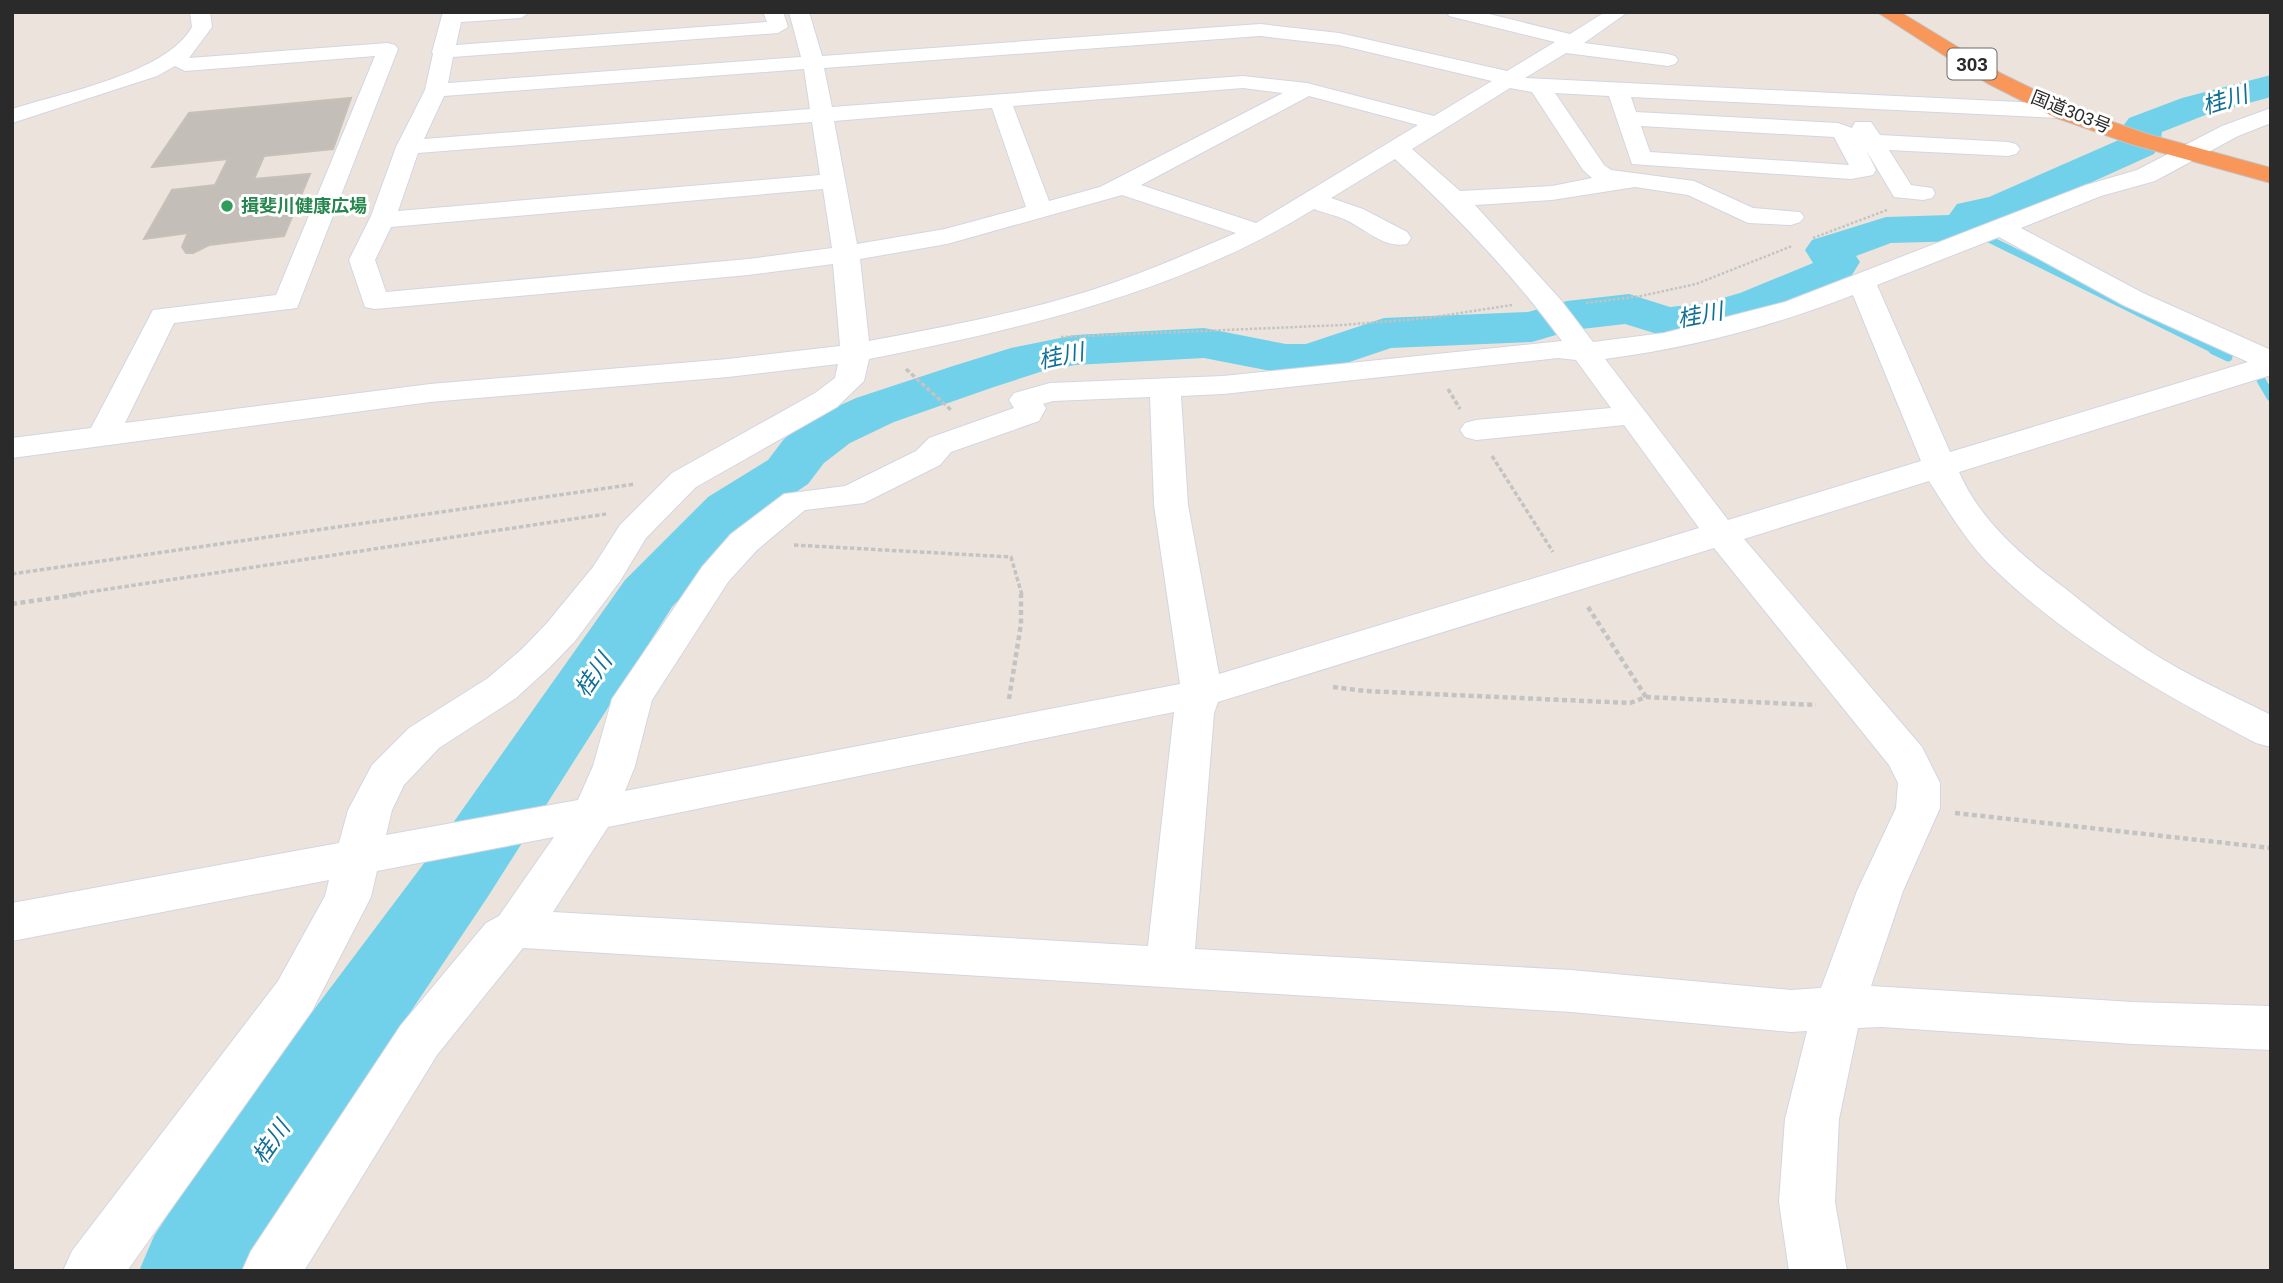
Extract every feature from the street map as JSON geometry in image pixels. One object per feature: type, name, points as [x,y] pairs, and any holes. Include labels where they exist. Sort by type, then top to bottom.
[{"type":"highway","name":"国道303号","points":[[1886,12],[1993,77],[2060,111],[2110,129],[2271,176]]},
{"type":"street","points":[[12,116],[150,72],[175,60],[200,33],[200,12]]},
{"type":"street","points":[[521,12],[452,15],[436,90],[408,147],[382,219],[362,260],[375,301],[748,267],[846,254],[947,236],[1109,192],[1307,89]]},
{"type":"street","points":[[442,52],[778,27],[773,12]]},
{"type":"street","points":[[92,1271],[295,996],[348,897],[370,810],[387,776],[424,738],[502,688],[536,659],[607,573],[632,532],[684,480],[841,390],[854,362],[846,254],[813,62],[813,38],[799,12]]},
{"type":"street","points":[[1456,12],[1570,44],[1668,60]]},
{"type":"street","points":[[12,448],[430,393],[728,368],[854,362],[1083,302],[1181,267],[1259,232],[1314,201],[1396,147],[1619,12]]},
{"type":"street","points":[[436,90],[1133,39],[1261,21],[1512,79],[1521,85],[2060,111]]},
{"type":"street","points":[[1133,39],[1163,86]]},
{"type":"street","points":[[103,436],[163,316],[287,302],[388,49],[185,65]]},
{"type":"street","points":[[408,147],[1163,86],[1243,82],[1307,89],[1435,123]]},
{"type":"street","points":[[1539,86],[1595,170],[1617,179],[1694,188],[1748,215],[1791,217]]},
{"type":"street","points":[[1618,90],[1640,159],[1851,172],[1864,170],[1845,133],[1838,130],[1627,118]]},
{"type":"street","points":[[1000,101],[1040,210]]},
{"type":"street","points":[[1847,102],[1903,192],[1923,194]]},
{"type":"street","points":[[271,1271],[419,1040],[503,937],[516,929],[581,816],[614,766],[632,699],[715,575],[744,542],[796,500],[852,496],[928,458],[940,445],[1028,414],[1030,408],[1026,400],[1050,392],[1223,385],[1558,349],[1635,347],[1696,335],[1796,308],[2095,190],[2116,187],[2185,152],[2271,115]]},
{"type":"street","points":[[1872,142],[2008,149]]},
{"type":"street","points":[[1396,147],[1468,212],[1547,302],[1720,533],[1908,758],[1919,783],[1918,808],[1880,891],[1838,1008],[1812,1119],[1807,1202],[1818,1271]]},
{"type":"street","points":[[382,219],[833,181]]},
{"type":"street","points":[[1454,200],[1552,193],[1585,186],[1638,182]]},
{"type":"street","points":[[1120,186],[1259,232]]},
{"type":"street","points":[[1314,201],[1354,214],[1398,238]]},
{"type":"street","points":[[2000,227],[2088,277],[2271,363]]},
{"type":"street","points":[[1855,285],[1867,291],[1946,481],[1977,527],[2000,554],[2117,648],[2167,679],[2271,733]]},
{"type":"street","points":[[12,922],[581,816],[1004,734],[1201,692],[2271,363]]},
{"type":"street","points":[[1165,387],[1171,505],[1201,692],[1194,713],[1171,951]]},
{"type":"street","points":[[1476,430],[1633,415]]},
{"type":"street","points":[[516,929],[1571,991],[1791,1011],[1882,1006],[2133,1023],[2271,1028]]},
{"type":"path","points":[[1054,337],[1255,330],[1359,323],[1547,302]]},
{"type":"path","points":[[854,362],[882,371],[915,364]]},
{"type":"path","points":[[1431,362],[1646,698]]},
{"type":"path","points":[[12,574],[665,479],[684,480]]},
{"type":"path","points":[[12,604],[612,513],[652,513]]},
{"type":"path","points":[[744,542],[1011,557],[1021,597],[1021,624],[1004,734]]},
{"type":"path","points":[[1328,686],[1365,691],[1630,703],[1646,698],[1832,706],[1862,704]]},
{"type":"path","points":[[1918,808],[2271,848]]},
{"type":"building","points":[[351,98],[333,149],[264,156],[254,179],[310,174],[284,236],[209,245],[193,253],[186,253],[182,247],[188,233],[144,239],[172,190],[215,185],[228,159],[152,167],[189,113]]},
{"type":"waterway","name":"桂川","points":[[189,1271],[258,1159],[459,876],[648,594],[729,510],[788,472],[804,451],[830,431],[875,410],[972,377],[1029,359],[1075,350],[1204,343],[1286,359],[1311,360],[1384,333],[1532,327],[1567,316],[1629,309],[1667,322],[1710,317],[1757,303],[1830,273],[1837,262],[1828,250],[1886,230],[1965,228],[1972,213],[2000,208],[2140,145],[2143,126],[2195,106],[2271,86]]},
{"type":"waterway","points":[[1987,238],[2216,351]]},
{"type":"waterway","points":[[1818,278],[1835,287]]},
{"type":"waterway","points":[[2213,350],[2228,357]]},
{"type":"waterway","points":[[2261,380],[2271,397]]},
{"type":"place","name":"揖斐川健康広場","points":[[227,206]]}]
